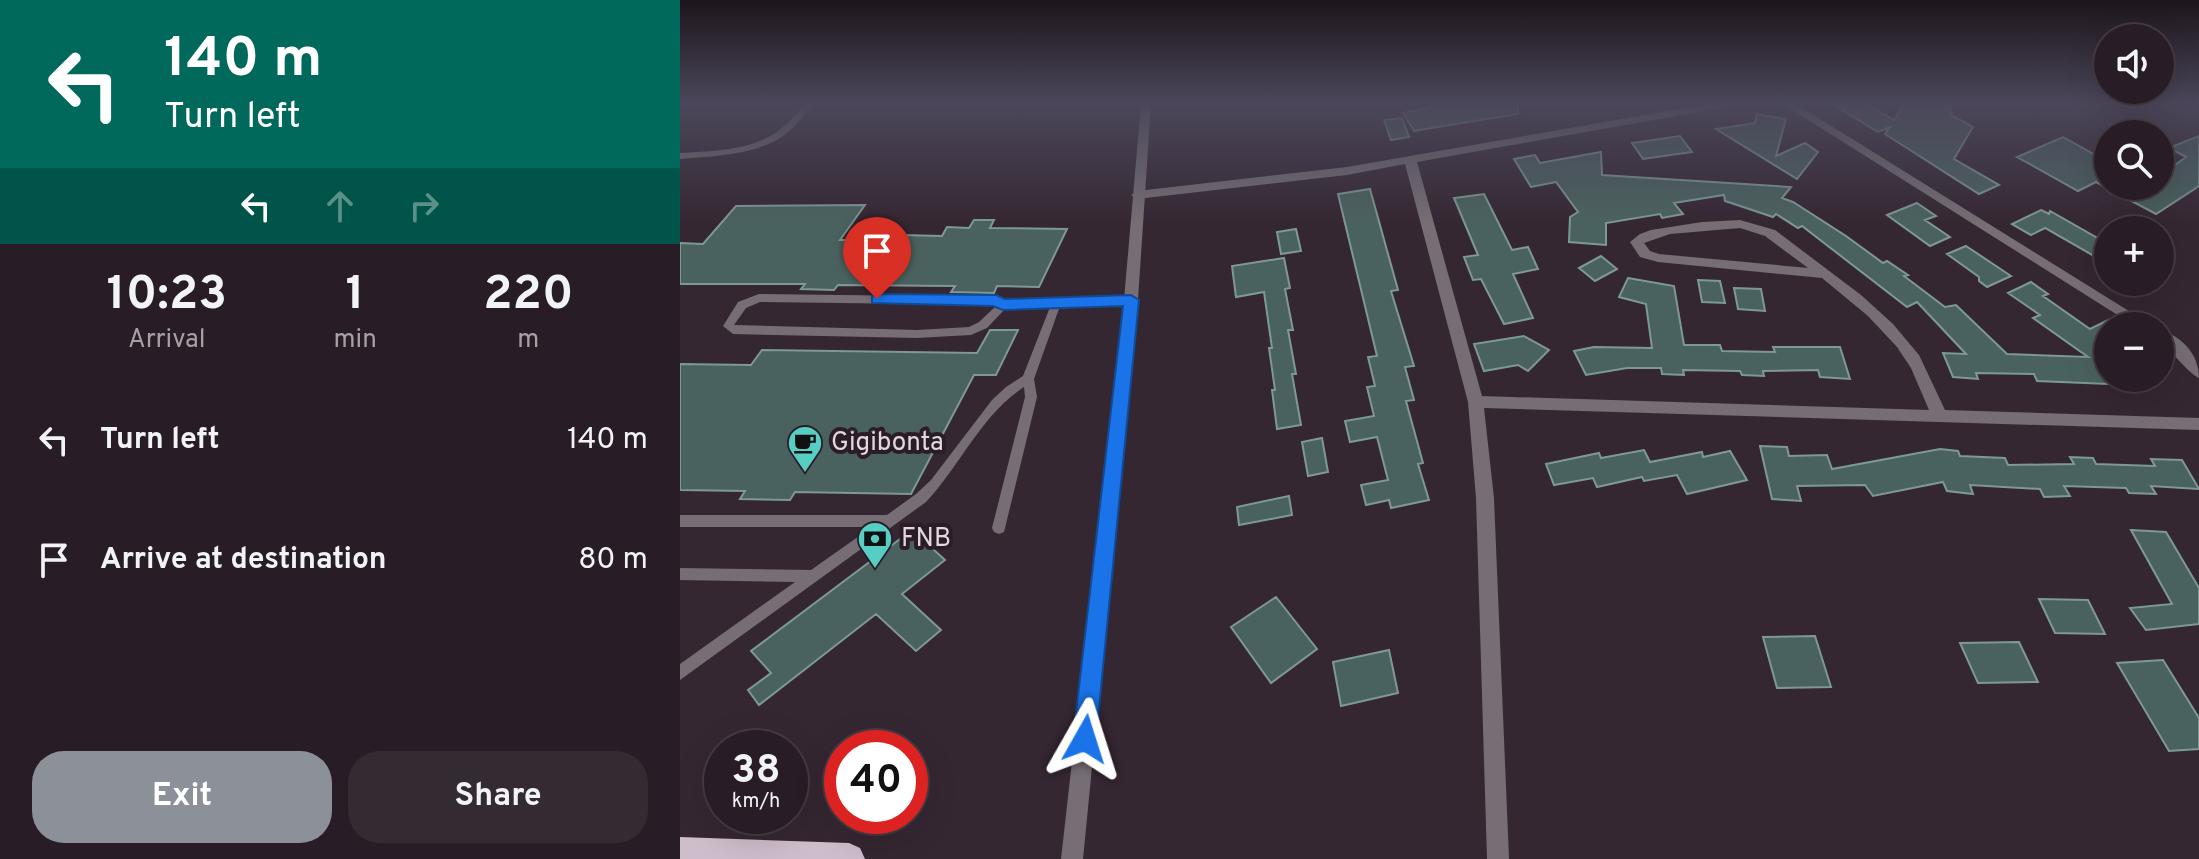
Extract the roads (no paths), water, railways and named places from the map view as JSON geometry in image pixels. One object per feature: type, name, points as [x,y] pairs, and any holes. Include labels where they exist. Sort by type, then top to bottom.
[{"type":"highway","points":[[680,853],[849,859]]},
{"type":"street","points":[[1072,859],[1131,300],[1142,144]]},
{"type":"street","points":[[1137,195],[1410,160],[1500,144]]},
{"type":"street","points":[[1853,144],[2123,312]]},
{"type":"street","points":[[1410,160],[1476,402],[1485,498],[1498,859]]},
{"type":"street","points":[[1822,274],[1658,258],[1645,254],[1637,242],[1651,234],[1741,224],[1757,227],[1822,274],[1879,319],[1903,344],[1939,414]]},
{"type":"street","points":[[2174,344],[2199,372]]},
{"type":"street","points":[[1476,402],[2199,424]]},
{"type":"lane","points":[[680,156],[758,144]]},
{"type":"lane","points":[[1003,305],[983,325],[971,331],[917,334],[733,330],[728,326],[742,305],[759,298],[996,301],[1003,305],[1131,300]]},
{"type":"lane","points":[[999,528],[1031,397],[1028,379],[1056,304]]},
{"type":"lane","points":[[680,673],[933,487],[984,414],[999,397],[1028,379]]},
{"type":"lane","points":[[680,521],[889,521]]},
{"type":"lane","points":[[680,574],[811,576]]},
{"type":"place","name":"Gigibonta","points":[[805,474]]},
{"type":"place","name":"FNB","points":[[875,570]]}]
